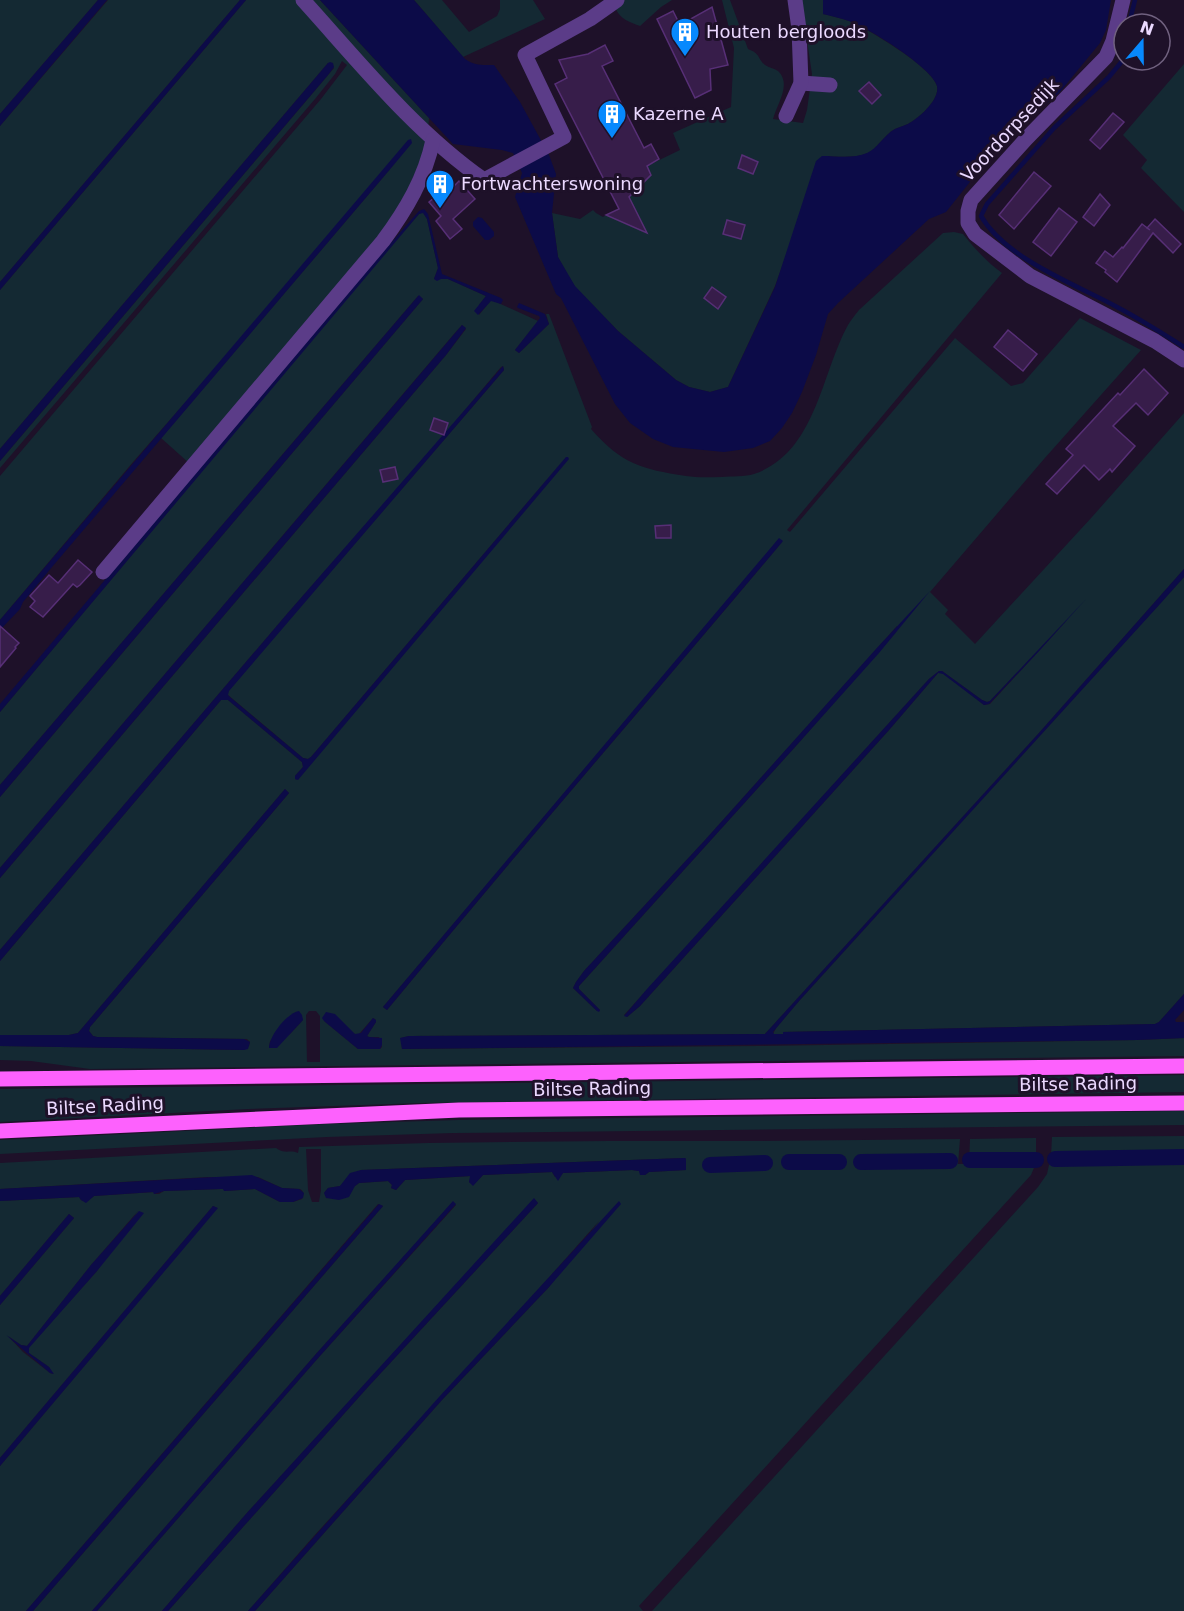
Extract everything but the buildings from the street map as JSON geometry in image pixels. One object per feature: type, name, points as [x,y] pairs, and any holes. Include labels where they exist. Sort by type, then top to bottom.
[{"type":"main road","name":"Biltse Rading","points":[[0,1079],[1184,1066]]},
{"type":"main road","name":"Biltse Rading","points":[[0,1131],[459,1110],[1184,1102]]},
{"type":"street","points":[[303,0],[392,100],[433,140],[484,180],[564,137],[525,55],[590,19],[617,0]]},
{"type":"street","points":[[786,116],[801,83],[799,29],[795,0]]},
{"type":"street","name":"Voordorpsedijk","points":[[1123,0],[1113,41],[1106,57],[1026,139],[971,201],[968,223],[975,234],[1030,276],[1155,341],[1184,360]]},
{"type":"street","points":[[801,83],[830,85]]},
{"type":"street","points":[[103,572],[401,218],[429,159],[433,140]]},
{"type":"shaded area","points":[[0,0],[98,0],[0,114]]},
{"type":"shaded area","points":[[98,0],[107,0],[0,126],[0,114]]},
{"type":"shaded area","points":[[108,0],[240,0],[0,282],[0,126]]},
{"type":"shaded area","points":[[240,0],[246,0],[0,290],[0,282]]},
{"type":"shaded area","points":[[246,0],[320,0],[429,118],[427,146],[397,214],[189,463],[161,438],[397,161],[133,462],[0,620],[0,476],[321,99],[347,65],[342,61],[335,74],[315,99],[0,468],[0,461],[334,68],[328,63],[0,449],[0,290]]},
{"type":"shaded area","points":[[320,0],[414,0],[465,59],[475,64],[494,65],[520,102],[549,155],[556,174],[552,213],[558,257],[575,286],[618,331],[676,380],[689,387],[710,392],[728,387],[775,287],[816,161],[822,156],[851,157],[871,151],[891,132],[918,118],[932,103],[937,91],[933,78],[924,69],[884,39],[846,20],[823,14],[823,0],[1111,0],[1106,30],[1100,43],[1059,93],[1001,143],[946,212],[929,219],[828,314],[802,392],[782,428],[770,441],[753,448],[724,452],[673,447],[653,439],[630,423],[615,404],[561,298],[556,294],[515,197],[522,173],[513,153],[453,144]]},
{"type":"shaded area","points":[[414,0],[442,0],[469,32],[497,16],[500,0],[533,0],[545,19],[463,57]]},
{"type":"shaded area","points":[[613,0],[672,0],[640,26],[622,18]]},
{"type":"shaded area","points":[[722,0],[730,0],[748,49],[757,54],[765,65],[778,71],[782,76],[784,88],[773,119],[803,123],[807,110],[812,74],[801,0],[823,0],[823,14],[858,25],[898,49],[933,78],[937,91],[932,103],[918,118],[891,132],[868,153],[851,157],[822,156],[775,286],[728,387],[710,392],[689,387],[676,380],[618,331],[575,287],[558,257],[552,213],[580,219],[593,210],[603,217],[606,215],[647,233],[629,197],[651,175],[647,166],[680,150],[673,133],[731,107],[734,48]]},
{"type":"shaded area","points":[[330,62],[334,67],[328,75],[0,461],[0,449]]},
{"type":"shaded area","points":[[1184,64],[1184,212],[1141,168],[1147,160],[1123,135]]},
{"type":"shaded area","points":[[411,139],[412,143],[397,161],[0,630],[0,620]]},
{"type":"shaded area","points":[[424,209],[428,214],[442,274],[501,298],[503,300],[501,304],[491,301],[478,315],[474,311],[486,296],[448,279],[437,281],[434,279],[438,268],[427,219],[423,213],[419,214],[0,712],[0,704],[367,270],[419,211]]},
{"type":"shaded area","points":[[423,212],[427,219],[438,268],[434,279],[448,279],[486,296],[479,305],[479,315],[491,300],[538,321],[515,350],[519,353],[549,324],[546,314],[549,314],[591,429],[613,450],[633,463],[657,471],[690,477],[747,476],[775,464],[791,449],[804,431],[848,325],[859,310],[943,233],[963,234],[981,255],[1002,273],[787,530],[790,532],[955,338],[1011,386],[1023,383],[1080,318],[1141,350],[930,592],[948,610],[945,614],[975,644],[1184,413],[1184,569],[1039,733],[765,1034],[409,1036],[401,1038],[402,1049],[760,1046],[1184,1038],[1184,1056],[90,1069],[31,1061],[0,1060],[0,1046],[244,1050],[249,1046],[250,1042],[247,1039],[97,1037],[89,1031],[90,1027],[289,793],[285,789],[78,1033],[0,1035],[0,961],[221,700],[228,700],[302,762],[303,767],[295,776],[296,780],[566,457],[311,757],[303,758],[228,695],[228,691],[504,370],[503,366],[501,367],[0,950],[0,878],[466,329],[462,325],[454,334],[0,868],[0,797],[423,299],[418,296],[0,785],[0,712]],"holes":[[[779,539],[782,542],[387,1010],[383,1007]],[[1069,618],[990,704],[984,705],[943,673],[938,673],[640,1006],[627,1017],[624,1015],[929,679],[939,671],[942,671],[987,702]],[[897,626],[896,632],[795,747],[579,986],[579,989],[600,1011],[597,1011],[573,988],[584,971],[706,839]],[[309,1011],[316,1011],[320,1016],[320,1062],[307,1062],[306,1015]],[[373,1018],[376,1022],[367,1036],[379,1037],[382,1047],[380,1049],[358,1049],[324,1021],[359,1034]],[[303,1020],[290,1034],[269,1048],[270,1041]]]},
{"type":"shaded area","points":[[478,217],[482,218],[494,232],[494,236],[489,240],[485,240],[473,226],[473,222]]},
{"type":"shaded area","points":[[419,295],[423,299],[0,797],[0,785]]},
{"type":"shaded area","points":[[519,303],[545,314],[549,324],[519,353],[515,350],[540,318],[518,308]]},
{"type":"shaded area","points":[[462,325],[466,328],[446,355],[0,878],[0,868]]},
{"type":"shaded area","points":[[503,366],[504,370],[229,691],[228,695],[231,698],[303,758],[311,757],[568,457],[569,459],[298,780],[295,776],[303,767],[302,762],[228,700],[221,700],[0,961],[0,950],[287,614]]},
{"type":"shaded area","points":[[779,538],[783,541],[387,1010],[383,1007]]},
{"type":"shaded area","points":[[1184,569],[1184,577],[773,1032],[783,1034],[783,1032],[1155,1024],[1184,994],[1184,1010],[1175,1020],[1184,1022],[1184,1038],[402,1049],[400,1038],[409,1036],[765,1034],[1039,733]]},
{"type":"shaded area","points":[[1184,577],[1184,994],[1159,1022],[1155,1024],[773,1034],[799,1001]]},
{"type":"shaded area","points":[[930,591],[879,653],[579,986],[579,989],[600,1010],[597,1011],[573,988],[584,971]]},
{"type":"shaded area","points":[[1086,599],[989,704],[984,705],[943,674],[938,673],[640,1006],[627,1017],[624,1016],[929,679],[939,671],[942,671],[982,700],[990,701]]},
{"type":"shaded area","points":[[285,789],[289,793],[90,1027],[89,1031],[97,1037],[244,1039],[250,1042],[248,1049],[0,1046],[0,1035],[78,1033]]},
{"type":"shaded area","points":[[299,1011],[303,1020],[277,1048],[269,1048],[272,1037],[280,1026],[289,1016]]},
{"type":"shaded area","points":[[326,1012],[335,1014],[355,1034],[361,1033],[373,1018],[376,1020],[367,1036],[382,1038],[380,1049],[358,1049],[324,1021],[322,1018]]},
{"type":"shaded area","points":[[1184,1075],[1184,1092],[421,1103],[248,1109],[0,1122],[0,1089]]},
{"type":"shaded area","points":[[1184,1111],[1184,1125],[453,1133],[327,1137],[0,1154],[0,1140],[327,1124],[458,1120]]},
{"type":"shaded area","points":[[1184,1136],[1184,1611],[652,1611],[1038,1187],[1047,1174],[1052,1137]]},
{"type":"shaded area","points":[[1036,1138],[1036,1163],[1031,1175],[639,1606],[643,1611],[255,1611],[441,1401],[549,1287],[600,1220],[248,1611],[168,1611],[367,1388],[538,1203],[534,1199],[246,1514],[162,1611],[97,1611],[319,1357],[456,1205],[453,1202],[316,1354],[92,1611],[33,1611],[383,1206],[378,1204],[26,1611],[0,1611],[0,1466],[217,1208],[213,1206],[0,1458],[0,1305],[74,1218],[69,1214],[0,1296],[0,1201],[79,1197],[86,1202],[94,1196],[221,1189],[225,1191],[255,1189],[280,1202],[293,1202],[302,1199],[303,1195],[300,1189],[282,1188],[258,1177],[208,1177],[0,1189],[0,1163],[276,1148],[298,1153],[299,1147],[428,1143],[960,1139],[958,1164],[969,1164],[970,1139]],"holes":[[[306,1149],[321,1149],[319,1202],[312,1202],[308,1190]],[[685,1158],[686,1159],[686,1170],[649,1172],[645,1175],[632,1170],[563,1173],[555,1177],[552,1172],[483,1175],[473,1185],[469,1182],[471,1176],[405,1180],[396,1190],[391,1188],[392,1185],[388,1181],[359,1183],[324,1193],[328,1188],[340,1186],[361,1170]],[[138,1211],[97,1271],[28,1348],[29,1353],[49,1367],[53,1374],[50,1373],[23,1352],[8,1336],[21,1345],[27,1346],[91,1265]]]},
{"type":"shaded area","points":[[685,1158],[686,1170],[649,1172],[645,1175],[632,1170],[563,1173],[558,1181],[552,1172],[483,1175],[473,1186],[469,1182],[470,1176],[405,1180],[396,1190],[391,1188],[392,1185],[388,1181],[359,1183],[349,1197],[339,1200],[326,1198],[324,1193],[328,1188],[340,1186],[350,1173],[361,1170]]},
{"type":"shaded area","points":[[252,1175],[282,1188],[299,1189],[304,1193],[303,1198],[293,1202],[280,1202],[255,1189],[224,1191],[221,1189],[94,1196],[86,1203],[79,1197],[0,1201],[0,1189]]},
{"type":"shaded area","points":[[534,1198],[538,1203],[367,1388],[168,1611],[162,1611],[246,1514]]},
{"type":"shaded area","points":[[453,1201],[456,1204],[97,1611],[92,1611],[316,1354]]},
{"type":"shaded area","points":[[619,1201],[621,1204],[549,1287],[441,1401],[255,1611],[248,1611],[439,1397]]},
{"type":"shaded area","points":[[379,1204],[383,1206],[33,1611],[26,1611]]},
{"type":"shaded area","points":[[213,1206],[218,1208],[0,1466],[0,1458]]},
{"type":"shaded area","points":[[139,1211],[144,1213],[97,1271],[29,1348],[29,1353],[49,1367],[54,1374],[50,1373],[6,1335],[21,1345],[27,1346],[91,1265]]},
{"type":"shaded area","points":[[69,1214],[74,1218],[0,1305],[0,1296]]},
{"type":"waterway","points":[[1132,12],[1135,0]]},
{"type":"waterway","points":[[1113,72],[1054,128],[987,204],[981,216],[992,231],[1024,258],[1126,312],[1184,347]]},
{"type":"waterway","points":[[1055,1159],[1184,1157]]},
{"type":"waterway","points":[[970,1160],[1036,1160]]},
{"type":"waterway","points":[[861,1162],[950,1161]]},
{"type":"waterway","points":[[789,1162],[839,1162]]},
{"type":"waterway","points":[[710,1165],[765,1163]]},
{"type":"place","name":"Houten bergloods","points":[[685,58]]},
{"type":"place","name":"Kazerne A","points":[[612,140]]},
{"type":"place","name":"Fortwachterswoning","points":[[440,210]]}]
